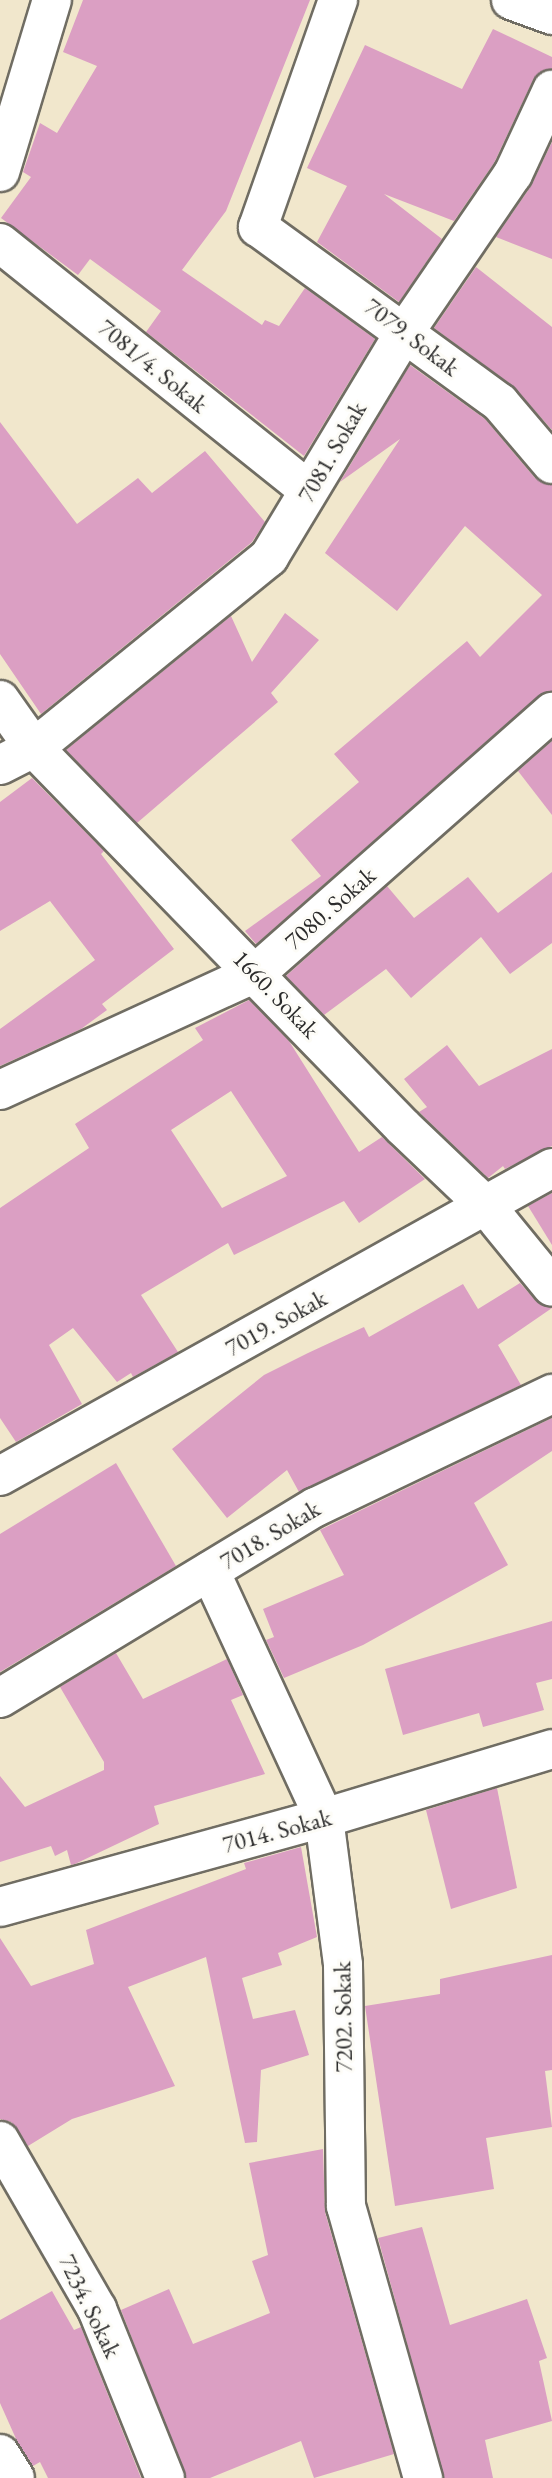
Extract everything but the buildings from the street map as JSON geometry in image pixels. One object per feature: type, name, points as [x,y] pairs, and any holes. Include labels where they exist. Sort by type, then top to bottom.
[{"type":"street","points":[[0,173],[52,0]]},
{"type":"street","name":"7079. Sokak","points":[[338,0],[258,227],[406,330],[500,403],[552,464]]},
{"type":"street","points":[[511,0],[552,15]]},
{"type":"street","name":"7081. Sokak","points":[[0,765],[34,748],[269,557],[293,522],[307,489],[406,330],[513,174],[552,90]]},
{"type":"street","name":"7081/4. Sokak","points":[[0,243],[307,489]]},
{"type":"street","name":"1660. Sokak","points":[[0,700],[34,748],[256,973],[402,1127],[486,1206],[552,1287]]},
{"type":"street","name":"7080. Sokak","points":[[0,1090],[256,973],[552,712]]},
{"type":"street","name":"7019. Sokak","points":[[0,1476],[552,1168]]},
{"type":"street","name":"7018. Sokak","points":[[0,1698],[316,1507],[552,1394]]},
{"type":"street","name":"7202. Sokak","points":[[210,1571],[324,1818],[343,1965],[346,2206],[423,2478]]},
{"type":"street","name":"7014. Sokak","points":[[0,1907],[324,1818],[552,1749]]},
{"type":"street","name":"7234. Sokak","points":[[0,2141],[97,2309],[165,2478]]},
{"type":"street","points":[[0,2454],[16,2478]]}]
